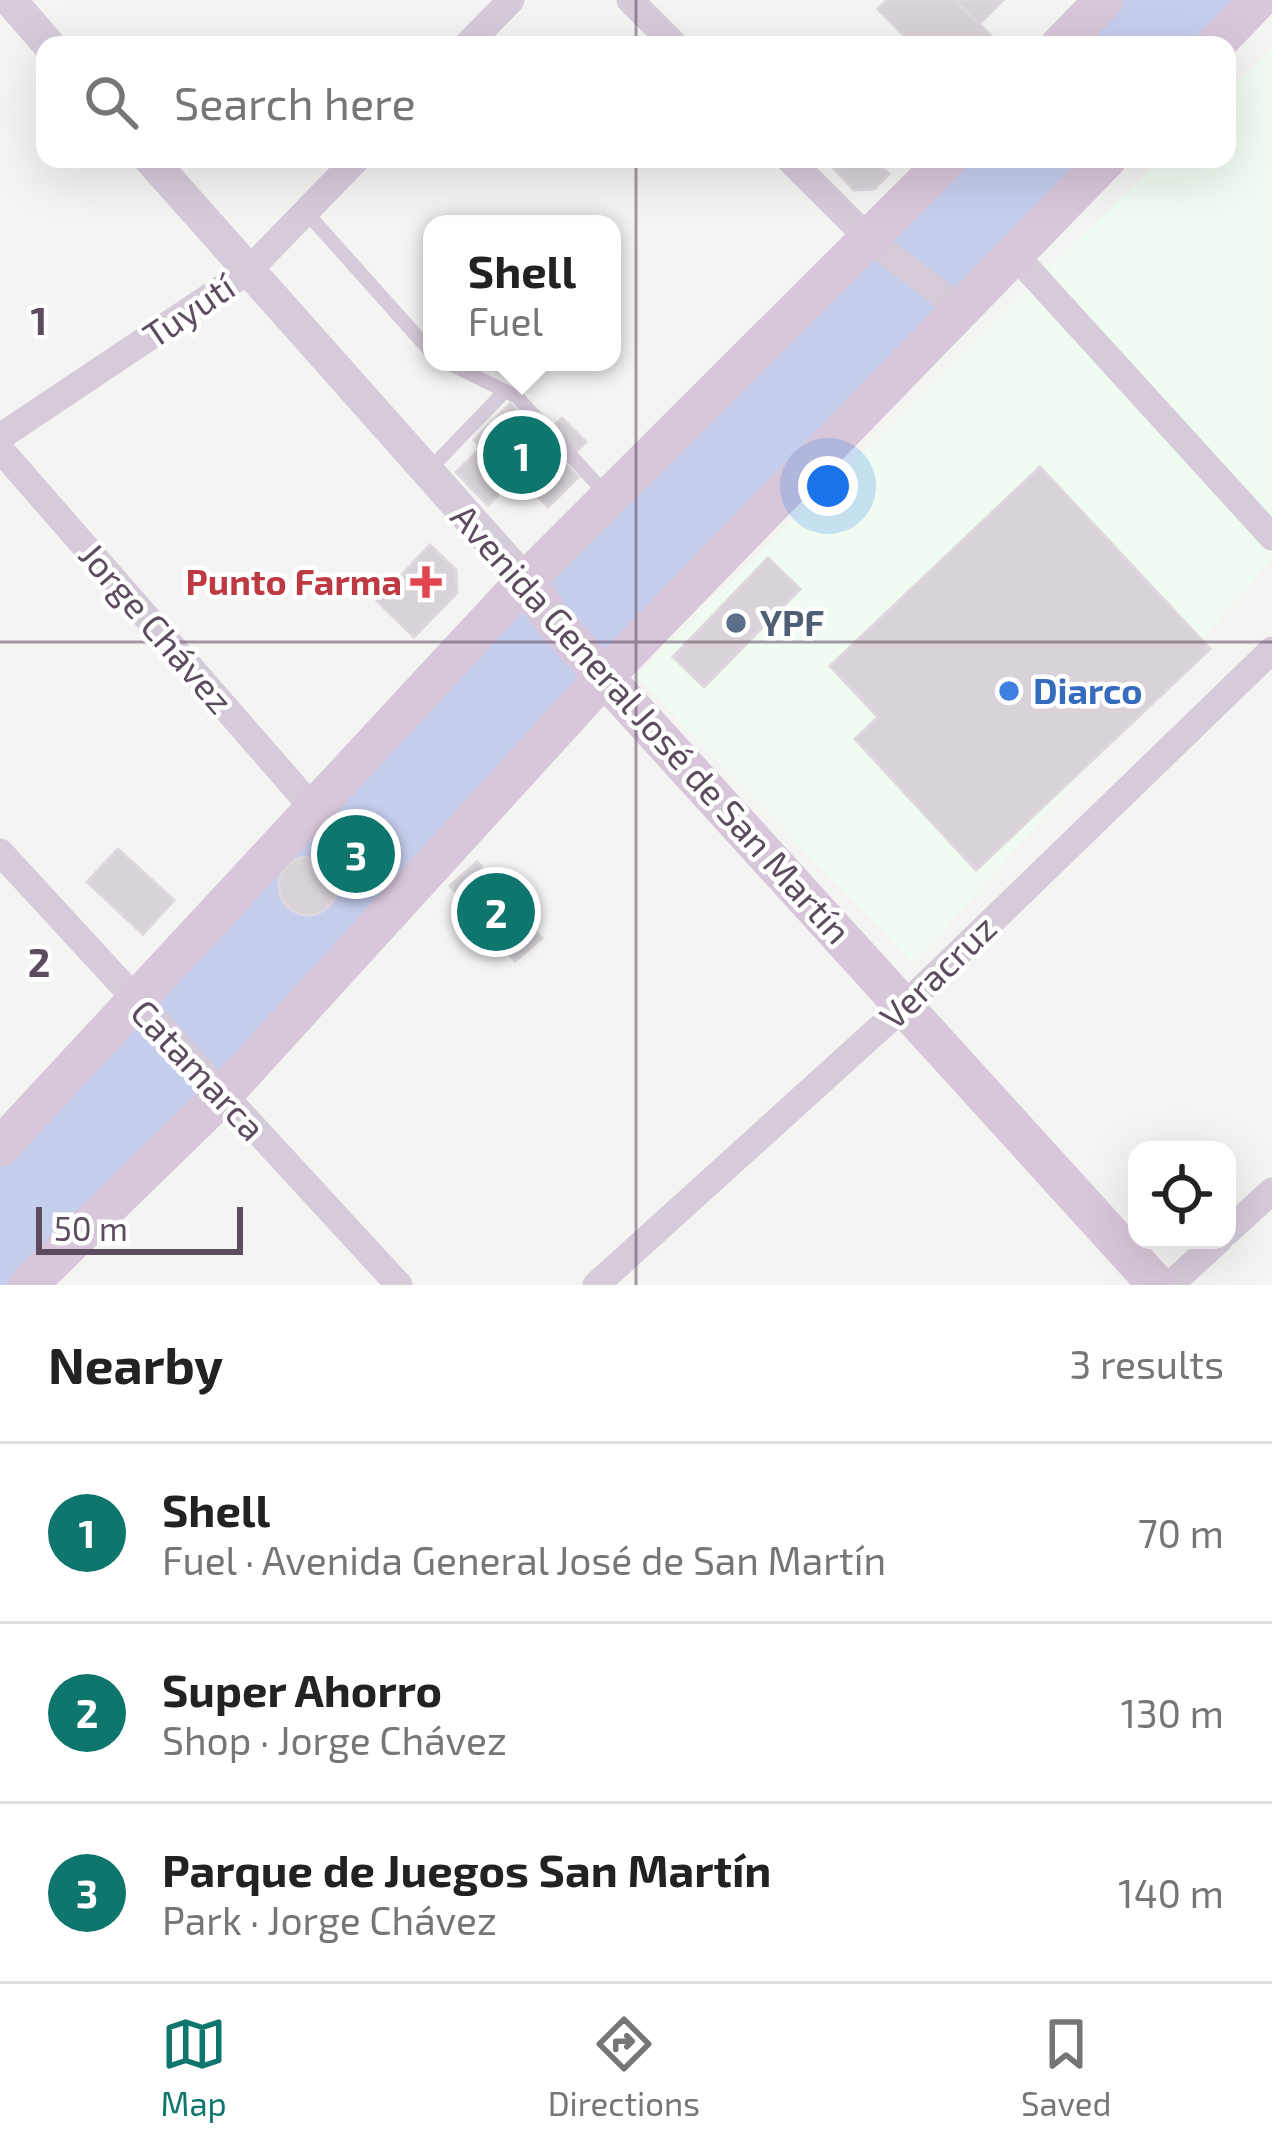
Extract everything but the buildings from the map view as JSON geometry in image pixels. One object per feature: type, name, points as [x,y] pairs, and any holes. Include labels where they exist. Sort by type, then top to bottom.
[{"type":"main road","points":[[1069,36],[1104,0]]},
{"type":"main road","points":[[1224,36],[1258,0]]},
{"type":"main road","points":[[0,1147],[525,581],[939,168]]},
{"type":"main road","points":[[28,1285],[221,1097],[604,677],[1098,168]]},
{"type":"main road","name":"Avenida General José de San Martín","points":[[525,581],[604,677],[1156,1285]]},
{"type":"street","points":[[10,0],[41,36]]},
{"type":"street","points":[[476,36],[511,0]]},
{"type":"street","points":[[630,0],[666,36]]},
{"type":"street","name":"Avenida General José de San Martín","points":[[158,168],[525,581]]},
{"type":"street","name":"Tuyutí","points":[[0,437],[248,271],[348,168]]},
{"type":"street","points":[[798,168],[869,240],[962,310]]},
{"type":"street","points":[[1015,255],[1272,537]]},
{"type":"street","name":"Jorge Chávez","points":[[0,449],[312,807]]},
{"type":"street","name":"Veracruz","points":[[596,1285],[903,1007],[1272,650]]},
{"type":"street","name":"Catamarca","points":[[0,851],[221,1097],[399,1285]]},
{"type":"street","points":[[1236,1224],[1272,1191]]},
{"type":"street","points":[[1170,1285],[1209,1249]]},
{"type":"lane","points":[[305,212],[423,343]]},
{"type":"lane","points":[[464,371],[505,391],[535,414],[610,498]]},
{"type":"lane","points":[[427,472],[505,391]]},
{"type":"shaded area","points":[[1104,0],[1258,0],[1224,36],[1069,36]]},
{"type":"shaded area","points":[[1272,48],[1272,559],[914,964],[636,676],[1151,168],[1236,168],[1236,83]]},
{"type":"shaded area","points":[[939,168],[1098,168],[28,1285],[0,1285],[0,1147]]},
{"type":"place","name":"Shell","points":[[522,455]]},
{"type":"place","name":"Punto Farma","points":[[426,582]]},
{"type":"place","name":"YPF","points":[[736,623]]},
{"type":"place","name":"Diarco","points":[[1009,691]]},
{"type":"place","name":"Parque de Juegos San Martín","points":[[356,854]]},
{"type":"place","name":"Super Ahorro","points":[[496,912]]}]
